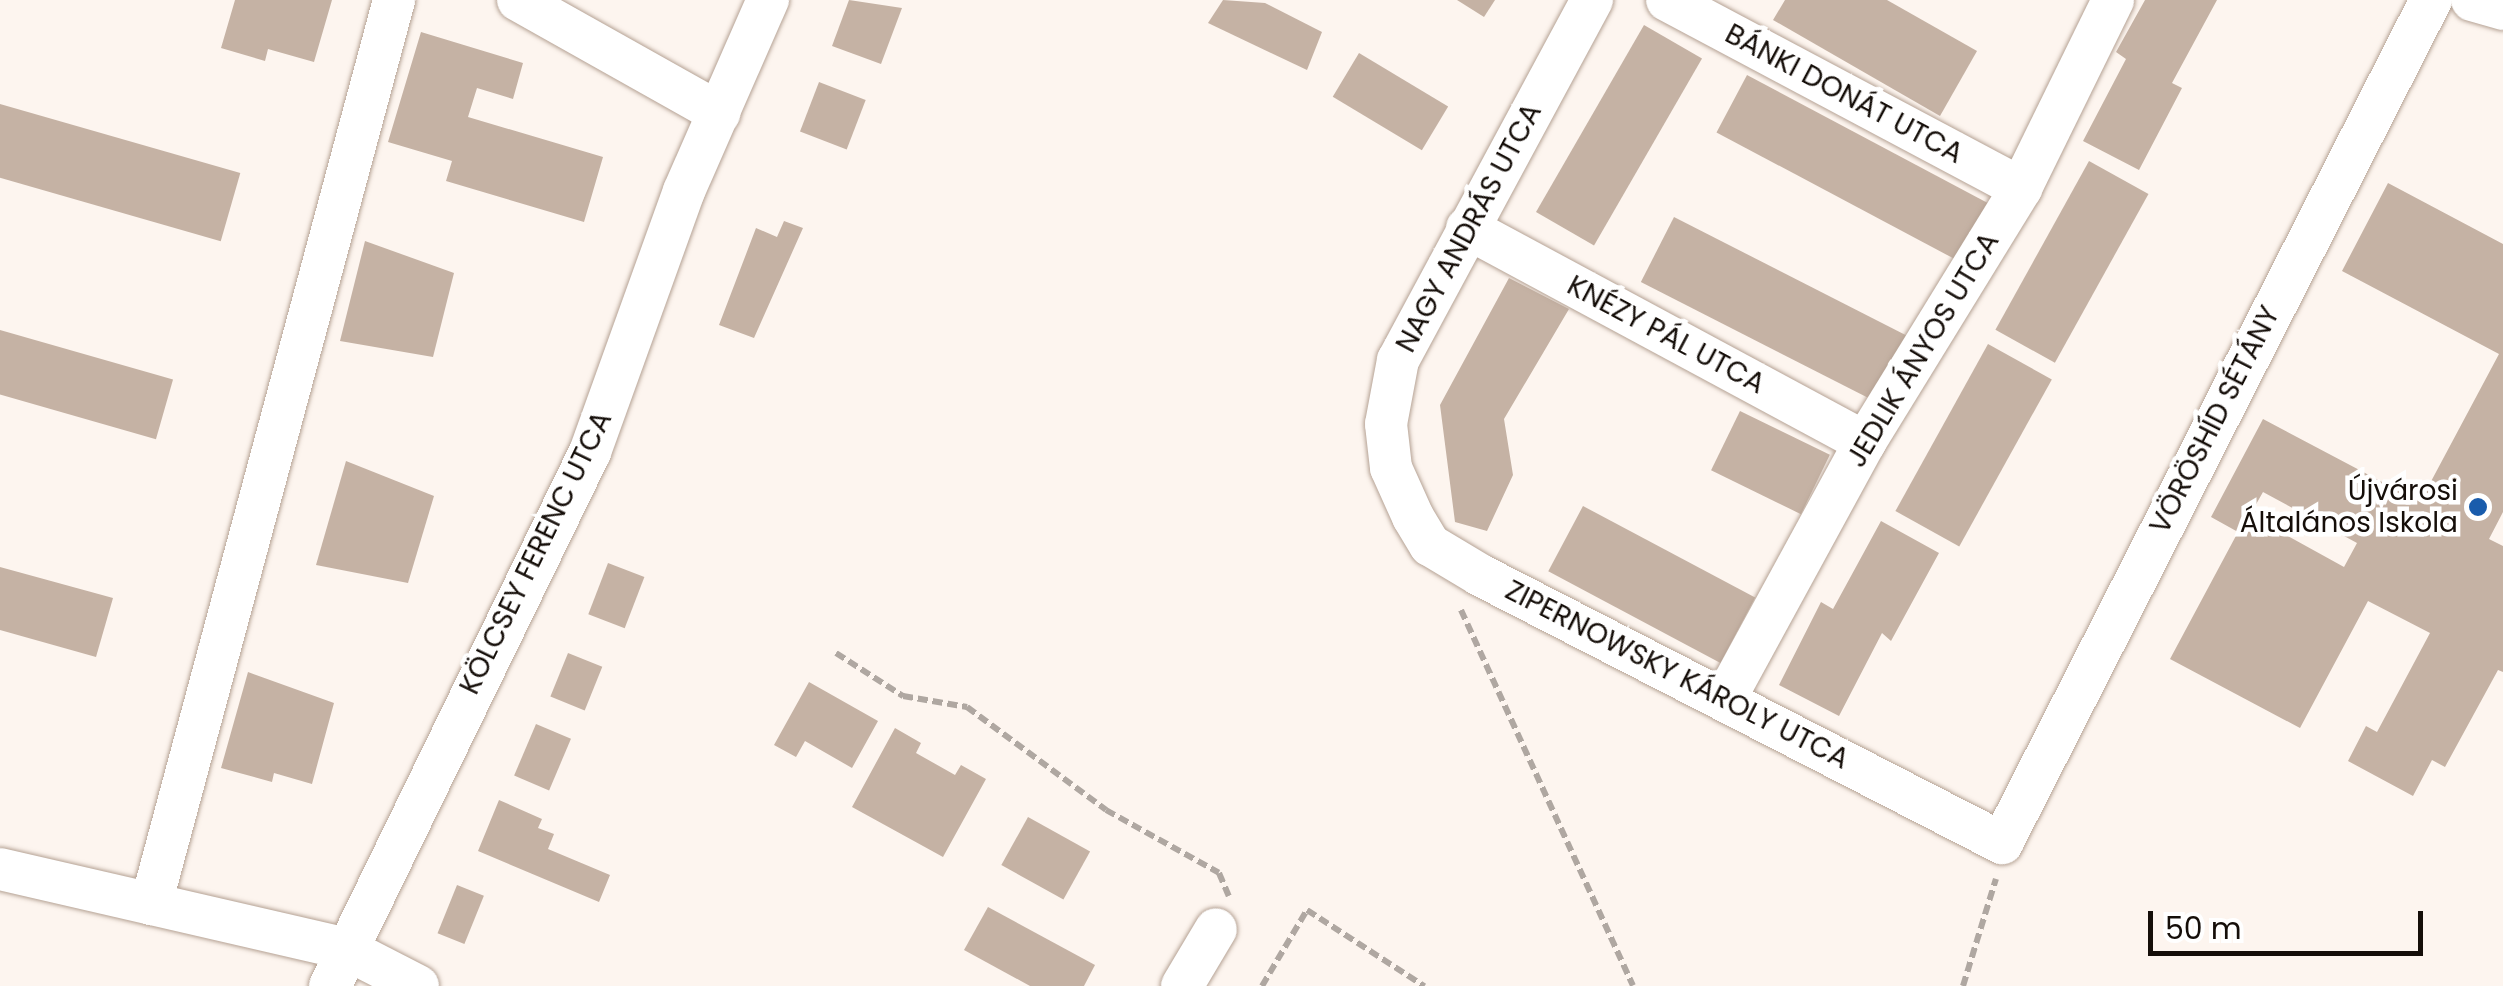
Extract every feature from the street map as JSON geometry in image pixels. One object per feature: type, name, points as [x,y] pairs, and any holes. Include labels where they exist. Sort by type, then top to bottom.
[{"type":"street","points":[[151,904],[394,0]]},
{"type":"street","points":[[518,0],[719,113]]},
{"type":"street","name":"KÖLCSEY FERENC UTCA","points":[[338,968],[590,452],[719,113],[768,0]]},
{"type":"street","name":"NAGY ANDRÁS UTCA","points":[[1430,545],[1391,468],[1386,424],[1398,360],[1592,0]]},
{"type":"street","name":"BÁNKI DONÁT UTCA","points":[[1667,0],[2022,188]]},
{"type":"street","name":"JEDLIK ÁNYOS UTCA","points":[[1726,697],[1865,442],[2022,188],[2112,0]]},
{"type":"street","points":[[2397,0],[2428,0]]},
{"type":"street","name":"VÖRÖSHÍD SÉTÁNY","points":[[2002,843],[2428,0]]},
{"type":"street","points":[[2472,0],[2503,9]]},
{"type":"street","name":"KNÉZY PÁL UTCA","points":[[1467,228],[1865,442]]},
{"type":"street","name":"ZIPERNOWSKY KÁROLY UTCA","points":[[1430,545],[2002,843]]},
{"type":"street","points":[[0,870],[151,904],[338,968],[418,986]]},
{"type":"street","points":[[1182,986],[1216,929]]},
{"type":"path","points":[[1430,545],[1633,986]]},
{"type":"path","points":[[836,653],[903,696],[967,707],[1106,810],[1219,873],[1229,893],[1216,929]]},
{"type":"path","points":[[1964,986],[1992,904],[2002,843]]},
{"type":"path","points":[[1262,986],[1308,910],[1424,986]]},
{"type":"building","points":[[235,0],[332,0],[314,62],[268,49],[265,61],[221,48]]},
{"type":"building","points":[[849,0],[902,8],[881,64],[832,46]]},
{"type":"building","points":[[1223,0],[1265,3],[1322,32],[1307,70],[1208,23]]},
{"type":"building","points":[[1457,0],[1495,0],[1484,17]]},
{"type":"building","points":[[1785,0],[1887,0],[1977,51],[1940,116],[1773,20]]},
{"type":"building","points":[[2145,0],[2217,0],[2172,83],[2182,88],[2139,170],[2083,141],[2126,59],[2116,52]]},
{"type":"building","points":[[1644,25],[1702,58],[1594,246],[1536,212]]},
{"type":"building","points":[[421,32],[523,63],[513,99],[477,88],[468,117],[603,157],[584,222],[446,181],[452,161],[388,142]]},
{"type":"building","points":[[1359,53],[1448,107],[1422,150],[1333,97]]},
{"type":"building","points":[[1747,75],[1993,206],[1963,263],[1716,132]]},
{"type":"building","points":[[819,82],[866,100],[847,149],[800,131]]},
{"type":"building","points":[[0,104],[240,173],[221,241],[0,178]]},
{"type":"building","points":[[2089,161],[2148,194],[2055,363],[1995,330]]},
{"type":"building","points":[[2388,183],[2503,244],[2503,512],[2489,539],[2503,546],[2503,672],[2498,670],[2445,767],[2432,760],[2413,796],[2348,761],[2366,726],[2377,732],[2430,633],[2368,601],[2300,728],[2170,659],[2238,532],[2211,517],[2263,419],[2420,502],[2499,354],[2342,271]],"holes":[[[2263,492],[2357,543],[2344,567],[2250,515]]]},
{"type":"building","points":[[1674,217],[1912,338],[1879,403],[1641,282]]},
{"type":"building","points":[[784,221],[803,228],[754,338],[719,325],[756,228],[777,237]]},
{"type":"building","points":[[365,241],[454,273],[433,357],[340,341]]},
{"type":"building","points":[[1509,278],[1569,309],[1504,419],[1513,475],[1487,531],[1455,522],[1440,405]]},
{"type":"building","points":[[0,330],[173,380],[156,439],[0,394]]},
{"type":"building","points":[[1988,344],[2052,379],[1959,546],[1895,511]]},
{"type":"building","points":[[1740,411],[1830,455],[1801,514],[1711,470]]},
{"type":"building","points":[[346,461],[434,496],[408,583],[316,565]]},
{"type":"building","points":[[1583,506],[1755,598],[1720,663],[1548,571]]},
{"type":"building","points":[[1881,521],[1939,553],[1891,641],[1882,633],[1839,716],[1779,685],[1821,602],[1833,609]]},
{"type":"building","points":[[608,563],[644,577],[625,628],[588,614]]},
{"type":"building","points":[[0,567],[113,598],[96,657],[0,630]]},
{"type":"building","points":[[568,653],[602,667],[585,710],[550,697]]},
{"type":"building","points":[[248,672],[334,703],[312,784],[274,773],[272,782],[221,768]]},
{"type":"building","points":[[809,682],[878,721],[852,768],[805,741],[796,757],[774,745]]},
{"type":"building","points":[[536,724],[571,739],[549,790],[514,776]]},
{"type":"building","points":[[895,728],[921,743],[916,753],[955,775],[961,765],[986,779],[943,857],[852,807]]},
{"type":"building","points":[[499,800],[542,819],[538,828],[554,834],[548,849],[610,875],[599,902],[478,851]]},
{"type":"building","points":[[1028,817],[1090,851],[1063,900],[1001,865]]},
{"type":"building","points":[[457,885],[484,896],[464,944],[438,933]]},
{"type":"building","points":[[988,907],[1095,965],[1084,986],[1030,986],[964,950]]},
{"type":"place","name":"Újvárosi Általános Iskola","points":[[2478,507]]}]
